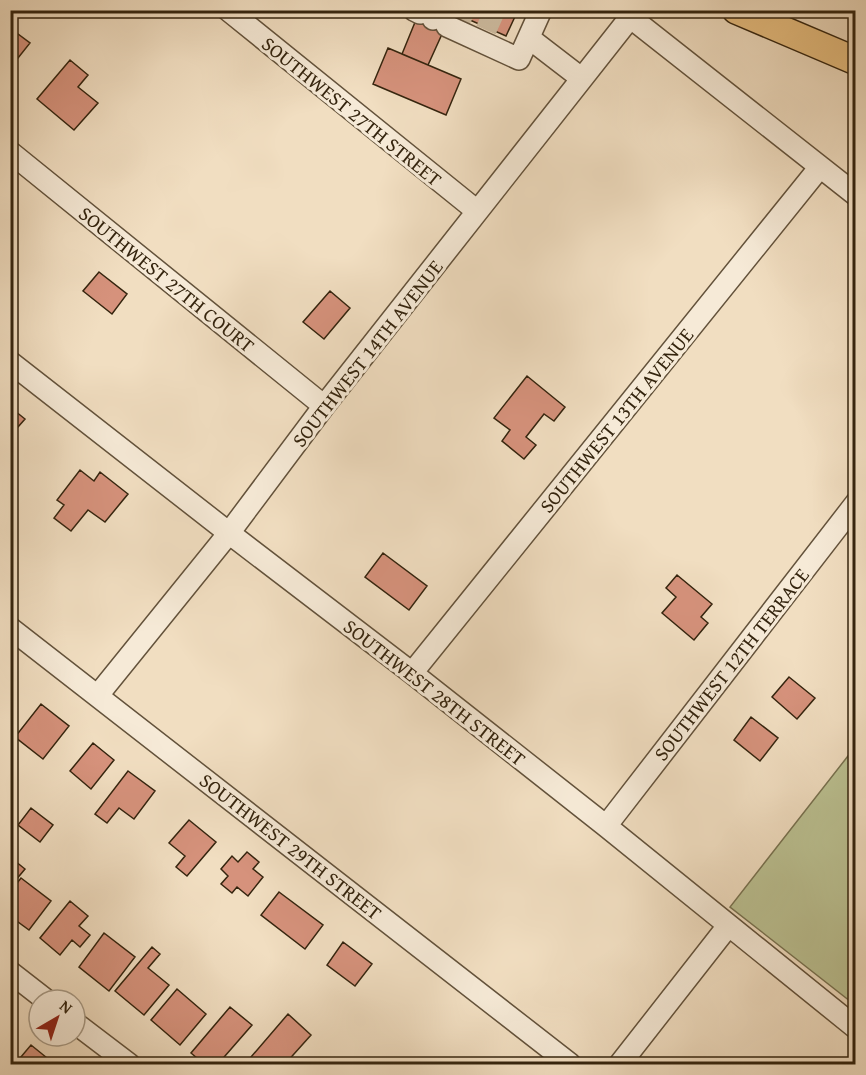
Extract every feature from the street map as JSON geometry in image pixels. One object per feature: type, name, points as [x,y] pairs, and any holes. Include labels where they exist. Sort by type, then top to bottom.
[{"type":"main road","points":[[735,10],[855,61]]},
{"type":"street","name":"SOUTHWEST 27TH STREET","points":[[228,10],[477,211]]},
{"type":"street","points":[[438,19],[484,36],[519,59],[541,10]]},
{"type":"street","name":"SOUTHWEST 14TH AVENUE","points":[[98,696],[229,533],[324,406],[633,14]]},
{"type":"street","points":[[633,14],[855,195]]},
{"type":"street","points":[[529,38],[581,78]]},
{"type":"street","name":"SOUTHWEST 27TH COURT","points":[[10,152],[324,406]]},
{"type":"street","name":"SOUTHWEST 13TH AVENUE","points":[[412,673],[820,167]]},
{"type":"street","name":"SOUTHWEST 28TH STREET","points":[[10,362],[412,673],[606,826],[855,1028]]},
{"type":"street","name":"SOUTHWEST 12TH TERRACE","points":[[606,826],[855,503]]},
{"type":"street","name":"SOUTHWEST 29TH STREET","points":[[10,628],[570,1065]]},
{"type":"street","points":[[620,1065],[728,926]]},
{"type":"street","points":[[10,972],[31,988]]},
{"type":"street","points":[[87,1032],[129,1065]]},
{"type":"green space","points":[[855,747],[855,1005],[730,907]]},
{"type":"building","points":[[420,10],[518,10],[506,36],[452,12],[428,65],[402,54]]},
{"type":"building","points":[[10,28],[30,43],[10,68]]},
{"type":"building","points":[[388,48],[461,79],[446,115],[373,84]]},
{"type":"building","points":[[70,60],[88,75],[78,87],[98,103],[74,130],[37,99]]},
{"type":"building","points":[[99,272],[127,294],[112,314],[83,291]]},
{"type":"building","points":[[330,291],[350,308],[324,339],[303,322]]},
{"type":"building","points":[[527,376],[565,407],[554,421],[544,414],[526,437],[536,445],[524,459],[502,441],[510,430],[494,418]]},
{"type":"building","points":[[10,407],[25,419],[10,436]]},
{"type":"building","points":[[80,470],[94,481],[100,472],[128,494],[105,522],[88,510],[71,531],[54,518],[64,505],[57,500]]},
{"type":"building","points":[[383,553],[427,586],[409,610],[365,577]]},
{"type":"building","points":[[677,575],[712,604],[701,617],[708,623],[694,640],[662,613],[676,597],[666,588]]},
{"type":"building","points":[[789,677],[815,698],[797,719],[772,697]]},
{"type":"building","points":[[41,704],[69,726],[43,759],[15,737]]},
{"type":"building","points":[[751,717],[778,738],[760,761],[734,740]]},
{"type":"building","points":[[93,743],[114,760],[91,789],[70,771]]},
{"type":"building","points":[[128,771],[155,791],[134,819],[119,808],[107,823],[95,814]]},
{"type":"building","points":[[31,808],[53,825],[40,842],[18,825]]},
{"type":"building","points":[[189,820],[216,842],[187,876],[176,867],[185,856],[169,843]]},
{"type":"building","points":[[247,852],[259,862],[253,869],[263,877],[248,896],[237,887],[232,893],[221,884],[228,876],[221,869],[232,856],[238,862]]},
{"type":"building","points":[[10,857],[25,869],[10,887]]},
{"type":"building","points":[[21,878],[51,901],[29,930],[10,916],[14,910],[10,907],[10,892]]},
{"type":"building","points":[[279,892],[323,925],[305,949],[261,915]]},
{"type":"building","points":[[70,901],[88,916],[79,926],[90,935],[80,947],[72,940],[60,955],[40,938]]},
{"type":"building","points":[[104,933],[135,957],[109,991],[79,967]]},
{"type":"building","points":[[343,942],[372,964],[355,986],[327,965]]},
{"type":"building","points":[[152,947],[160,954],[148,968],[169,985],[144,1015],[115,991]]},
{"type":"building","points":[[177,989],[206,1014],[180,1045],[151,1020]]},
{"type":"building","points":[[230,1007],[252,1025],[218,1064],[204,1064],[191,1053]]},
{"type":"building","points":[[288,1014],[311,1035],[285,1064],[245,1064]]},
{"type":"building","points":[[28,1048],[35,1048],[52,1062],[50,1064],[15,1064]]},
{"type":"tunnel","points":[[460,20],[465,10]]},
{"type":"tunnel","points":[[486,30],[495,10]]}]
